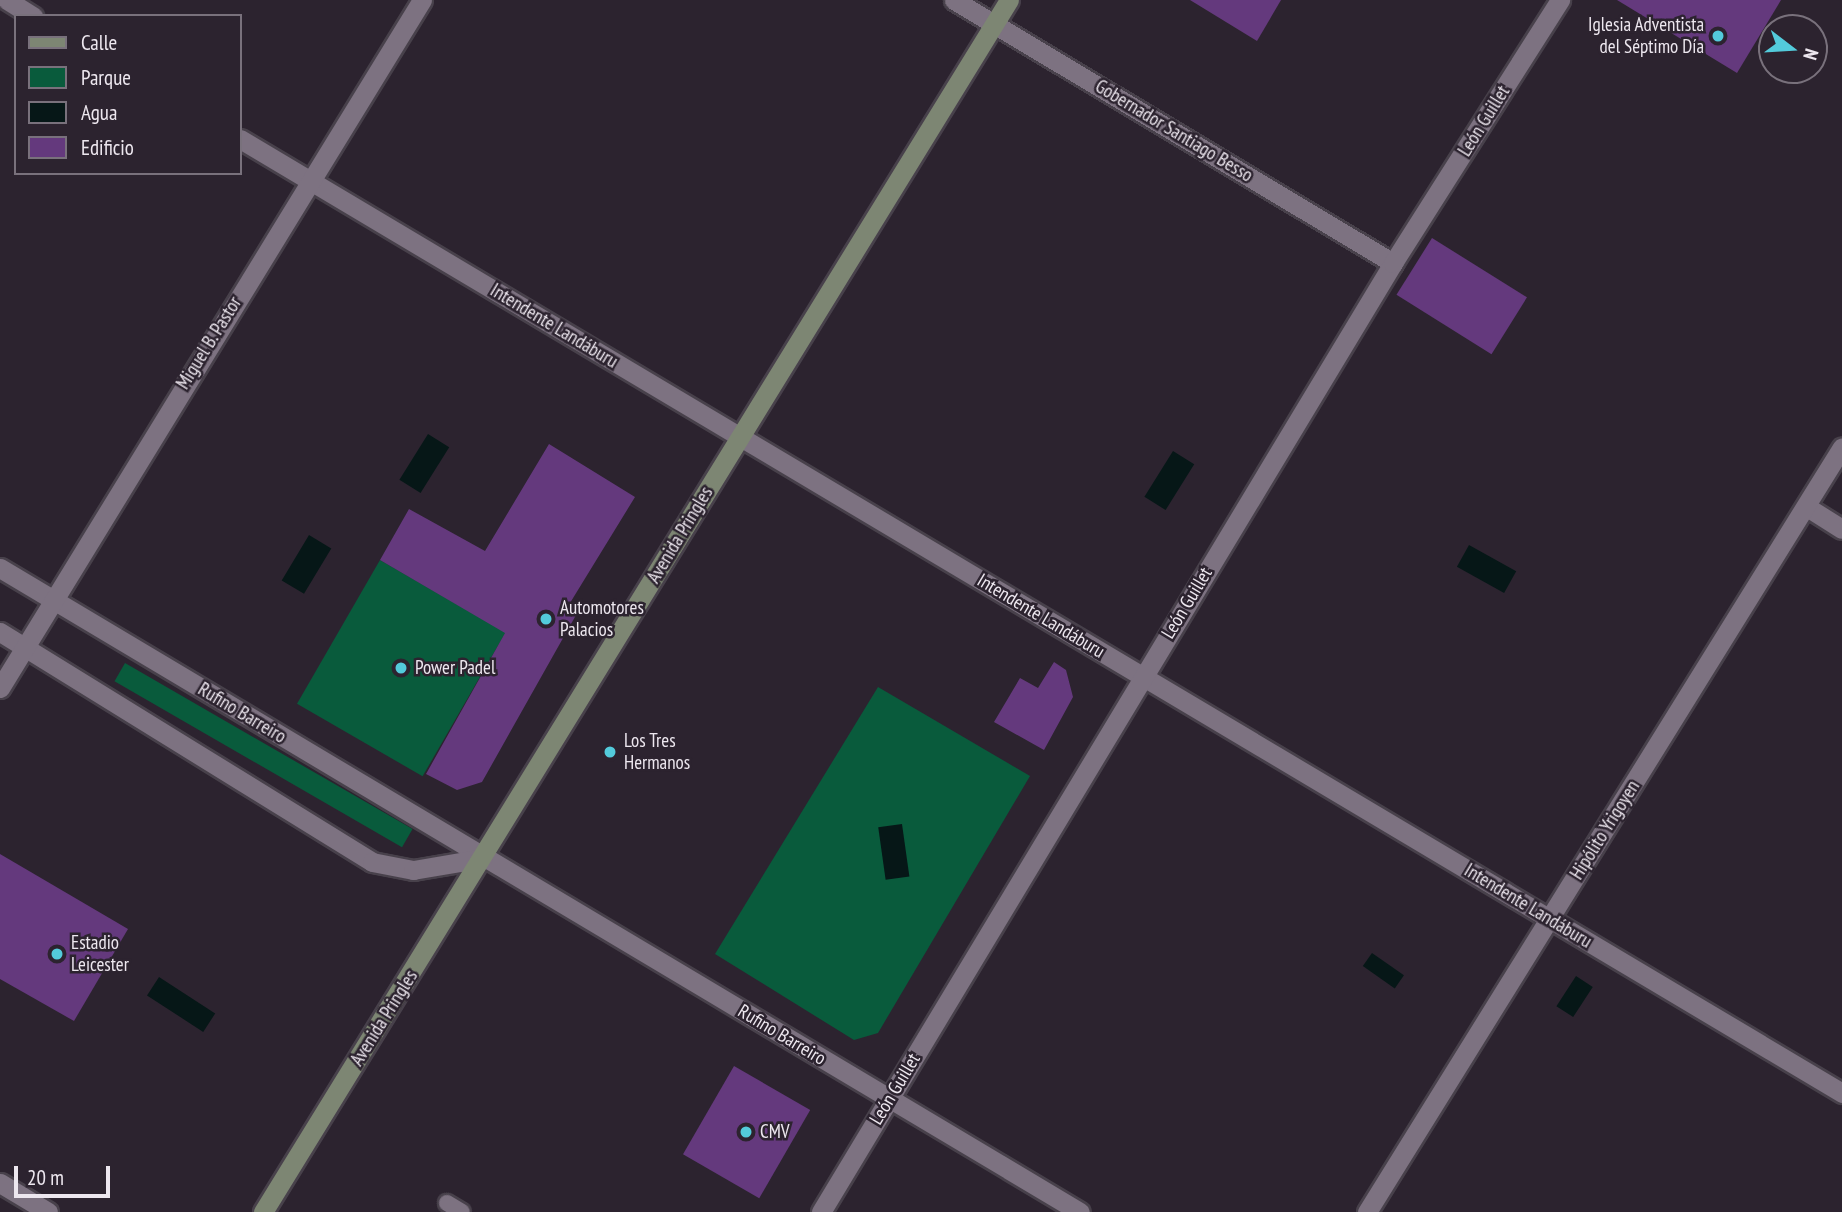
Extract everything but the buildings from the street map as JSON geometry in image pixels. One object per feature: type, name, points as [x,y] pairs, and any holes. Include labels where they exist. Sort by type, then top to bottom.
[{"type":"main road","name":"Avenida Pringles","points":[[263,1212],[1009,0]]},
{"type":"street","points":[[7,0],[30,14]]},
{"type":"street","name":"Miguel B. Pastor","points":[[0,688],[51,598],[422,0]]},
{"type":"street","name":"Gobernador Santiago Besso","points":[[954,0],[1393,264]]},
{"type":"street","name":"León Guillet","points":[[821,1212],[1393,264],[1560,0]]},
{"type":"street","name":"Intendente Landáburu","points":[[242,140],[1842,1093]]},
{"type":"street","name":"Hipólito Yrigoyen","points":[[1367,1212],[1842,447]]},
{"type":"street","points":[[1807,507],[1842,529]]},
{"type":"street","name":"Rufino Barreiro","points":[[0,568],[888,1100],[1080,1212]]},
{"type":"street","points":[[0,632],[372,862],[413,870],[483,858]]},
{"type":"street","points":[[0,1183],[48,1212]]},
{"type":"lane","points":[[447,1203],[461,1212]]},
{"type":"green space","name":"Power Padel","points":[[380,560],[506,632],[423,776],[297,704]]},
{"type":"green space","points":[[125,663],[413,829],[402,847],[114,681]]},
{"type":"green space","points":[[878,687],[1030,776],[878,1033],[854,1040],[715,954]]},
{"type":"water","points":[[428,434],[449,447],[421,493],[399,480]]},
{"type":"water","points":[[1173,451],[1194,464],[1166,510],[1144,497]]},
{"type":"water","points":[[309,535],[331,548],[304,594],[282,580]]},
{"type":"water","points":[[1469,545],[1516,571],[1504,593],[1457,567]]},
{"type":"water","points":[[902,824],[909,876],[886,880],[878,827]]},
{"type":"water","points":[[1372,953],[1404,975],[1395,988],[1363,966]]},
{"type":"water","points":[[1576,976],[1593,987],[1573,1017],[1556,1006]]},
{"type":"water","points":[[159,977],[215,1013],[203,1032],[147,995]]},
{"type":"place","name":"Iglesia Adventista del Séptimo Día","points":[[1718,36]]},
{"type":"place","name":"Automotores Palacios","points":[[546,619]]},
{"type":"place","name":"Power Padel","points":[[401,668]]},
{"type":"place","name":"Los Tres Hermanos","points":[[610,752]]},
{"type":"place","name":"Estadio Leicester","points":[[57,954]]},
{"type":"place","name":"CMV","points":[[746,1132]]}]
